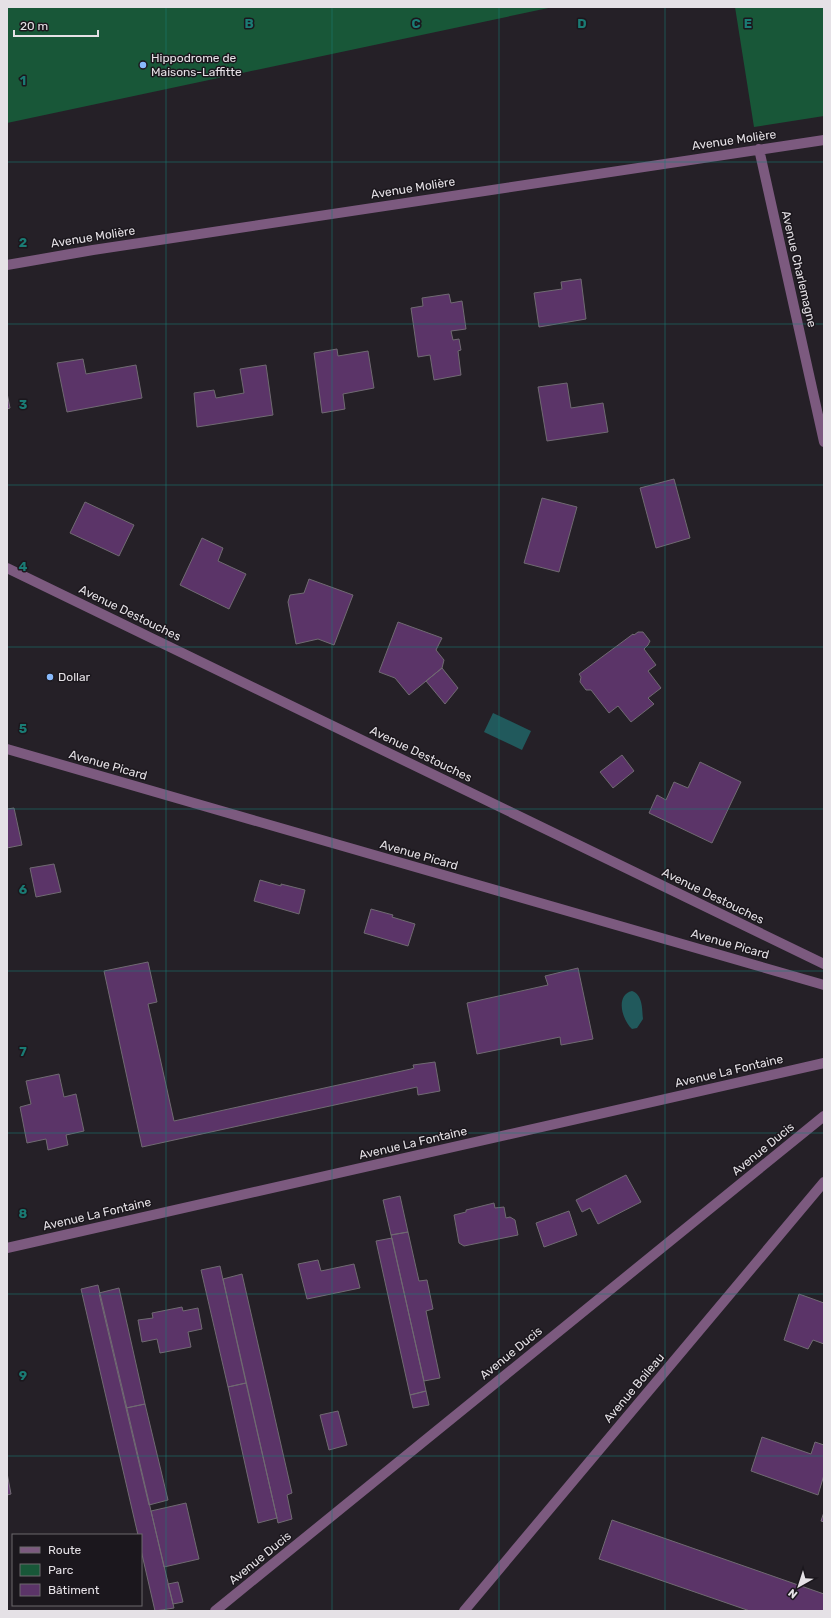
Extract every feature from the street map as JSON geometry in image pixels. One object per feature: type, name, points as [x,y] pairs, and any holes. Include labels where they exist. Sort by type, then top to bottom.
[{"type":"street","name":"Avenue Molière","points":[[7,265],[94,250],[824,140]]},
{"type":"street","name":"Avenue Charlemagne","points":[[759,149],[824,442]]},
{"type":"street","name":"Avenue Destouches","points":[[7,568],[824,964]]},
{"type":"street","name":"Avenue Picard","points":[[7,749],[824,985]]},
{"type":"street","name":"Avenue La Fontaine","points":[[7,1248],[824,1063]]},
{"type":"street","name":"Avenue Ducis","points":[[215,1611],[824,1116]]},
{"type":"street","name":"Avenue Boileau","points":[[464,1611],[824,1182]]},
{"type":"green space","name":"Hippodrome de Maisons-Laffitte","points":[[7,7],[553,7],[7,123]]},
{"type":"green space","points":[[735,7],[824,7],[824,116],[754,127]]},
{"type":"water","points":[[493,713],[531,731],[522,750],[484,732]]},
{"type":"water","points":[[632,991],[636,993],[640,999],[643,1019],[637,1028],[632,1029],[625,1020],[622,1002],[623,997]]},
{"type":"building","points":[[581,279],[586,319],[539,327],[534,293],[562,289],[561,282]]},
{"type":"building","points":[[449,294],[451,303],[462,301],[466,329],[451,331],[453,340],[459,339],[461,350],[458,351],[461,375],[434,380],[430,355],[418,357],[411,308],[423,306],[422,298]]},
{"type":"building","points":[[337,349],[338,356],[368,351],[374,388],[343,394],[345,409],[322,413],[314,353]]},
{"type":"building","points":[[83,359],[86,374],[136,365],[142,398],[67,412],[57,363]]},
{"type":"building","points":[[266,365],[273,415],[197,427],[194,393],[214,390],[216,398],[244,393],[240,369]]},
{"type":"building","points":[[567,383],[571,408],[603,403],[608,432],[547,441],[538,387]]},
{"type":"building","points":[[7,393],[10,408],[7,409]]},
{"type":"building","points":[[674,479],[690,538],[656,548],[640,488]]},
{"type":"building","points":[[542,498],[577,507],[559,572],[524,563]]},
{"type":"building","points":[[85,502],[134,525],[119,556],[70,533]]},
{"type":"building","points":[[202,538],[223,548],[218,561],[246,574],[229,609],[180,585]]},
{"type":"building","points":[[309,579],[353,595],[334,645],[318,639],[296,644],[288,602],[290,595],[304,593]]},
{"type":"building","points":[[398,622],[442,638],[436,650],[444,660],[442,668],[409,695],[395,678],[379,672]]},
{"type":"building","points":[[638,632],[643,632],[650,641],[644,649],[656,665],[648,671],[661,688],[648,698],[654,704],[631,722],[618,706],[609,713],[591,690],[586,690],[580,682],[581,677],[579,674],[633,634],[634,635]]},
{"type":"building","points":[[442,668],[458,688],[445,704],[426,681]]},
{"type":"building","points":[[622,755],[634,771],[613,788],[600,772]]},
{"type":"building","points":[[700,762],[741,782],[712,843],[649,813],[657,795],[666,800],[674,782],[688,788]]},
{"type":"building","points":[[14,808],[22,845],[7,848],[7,809]]},
{"type":"building","points":[[54,864],[61,892],[36,897],[30,868]]},
{"type":"building","points":[[260,880],[281,886],[281,884],[305,890],[299,914],[254,901]]},
{"type":"building","points":[[371,909],[393,915],[392,917],[415,924],[408,946],[364,933]]},
{"type":"building","points":[[148,962],[157,1002],[148,1004],[174,1121],[411,1069],[414,1068],[413,1065],[435,1062],[440,1091],[418,1095],[417,1087],[142,1147],[104,971]]},
{"type":"building","points":[[578,968],[593,1039],[561,1045],[560,1037],[477,1054],[467,1003],[548,985],[545,976]]},
{"type":"building","points":[[59,1074],[64,1097],[76,1094],[84,1131],[66,1135],[68,1145],[48,1150],[46,1139],[27,1143],[20,1107],[31,1104],[26,1081]]},
{"type":"building","points":[[626,1175],[641,1202],[598,1224],[590,1208],[582,1212],[576,1200]]},
{"type":"building","points":[[400,1196],[408,1232],[391,1235],[383,1200]]},
{"type":"building","points":[[494,1203],[495,1208],[504,1207],[506,1218],[510,1217],[515,1220],[518,1235],[464,1246],[459,1243],[454,1215],[466,1212],[466,1210]]},
{"type":"building","points":[[569,1211],[577,1235],[544,1247],[536,1223]]},
{"type":"building","points":[[408,1232],[419,1281],[427,1280],[433,1309],[426,1311],[440,1378],[424,1381],[391,1235]]},
{"type":"building","points":[[392,1238],[426,1391],[410,1395],[376,1241]]},
{"type":"building","points":[[318,1260],[321,1271],[354,1264],[360,1288],[307,1299],[298,1264]]},
{"type":"building","points":[[220,1266],[246,1383],[228,1387],[201,1270]]},
{"type":"building","points":[[242,1274],[292,1493],[287,1495],[292,1519],[278,1523],[223,1279]]},
{"type":"building","points":[[98,1285],[174,1608],[155,1611],[142,1554],[142,1534],[138,1534],[81,1289]]},
{"type":"building","points":[[119,1288],[145,1404],[126,1408],[99,1293]]},
{"type":"building","points":[[799,1294],[824,1303],[824,1344],[813,1340],[808,1349],[784,1340]]},
{"type":"building","points":[[182,1307],[183,1311],[198,1308],[202,1329],[188,1332],[191,1347],[160,1353],[157,1339],[142,1342],[138,1320],[153,1318],[152,1313]]},
{"type":"building","points":[[246,1383],[277,1518],[258,1523],[228,1387]]},
{"type":"building","points":[[426,1391],[429,1405],[413,1408],[410,1395]]},
{"type":"building","points":[[145,1404],[168,1500],[149,1505],[126,1408]]},
{"type":"building","points":[[338,1411],[347,1445],[329,1450],[320,1415]]},
{"type":"building","points":[[762,1437],[811,1454],[815,1442],[824,1445],[824,1475],[818,1495],[751,1471]]},
{"type":"building","points":[[7,1473],[11,1494],[7,1495]]},
{"type":"building","points":[[186,1503],[199,1559],[164,1567],[151,1511]]},
{"type":"building","points":[[824,1512],[824,1522],[821,1521]]},
{"type":"building","points":[[612,1520],[824,1594],[824,1611],[750,1611],[599,1559]]},
{"type":"building","points":[[178,1582],[183,1602],[173,1604],[168,1584]]},
{"type":"place","name":"Hippodrome de Maisons-Laffitte","points":[[143,65]]},
{"type":"place","name":"Dollar","points":[[50,677]]}]
